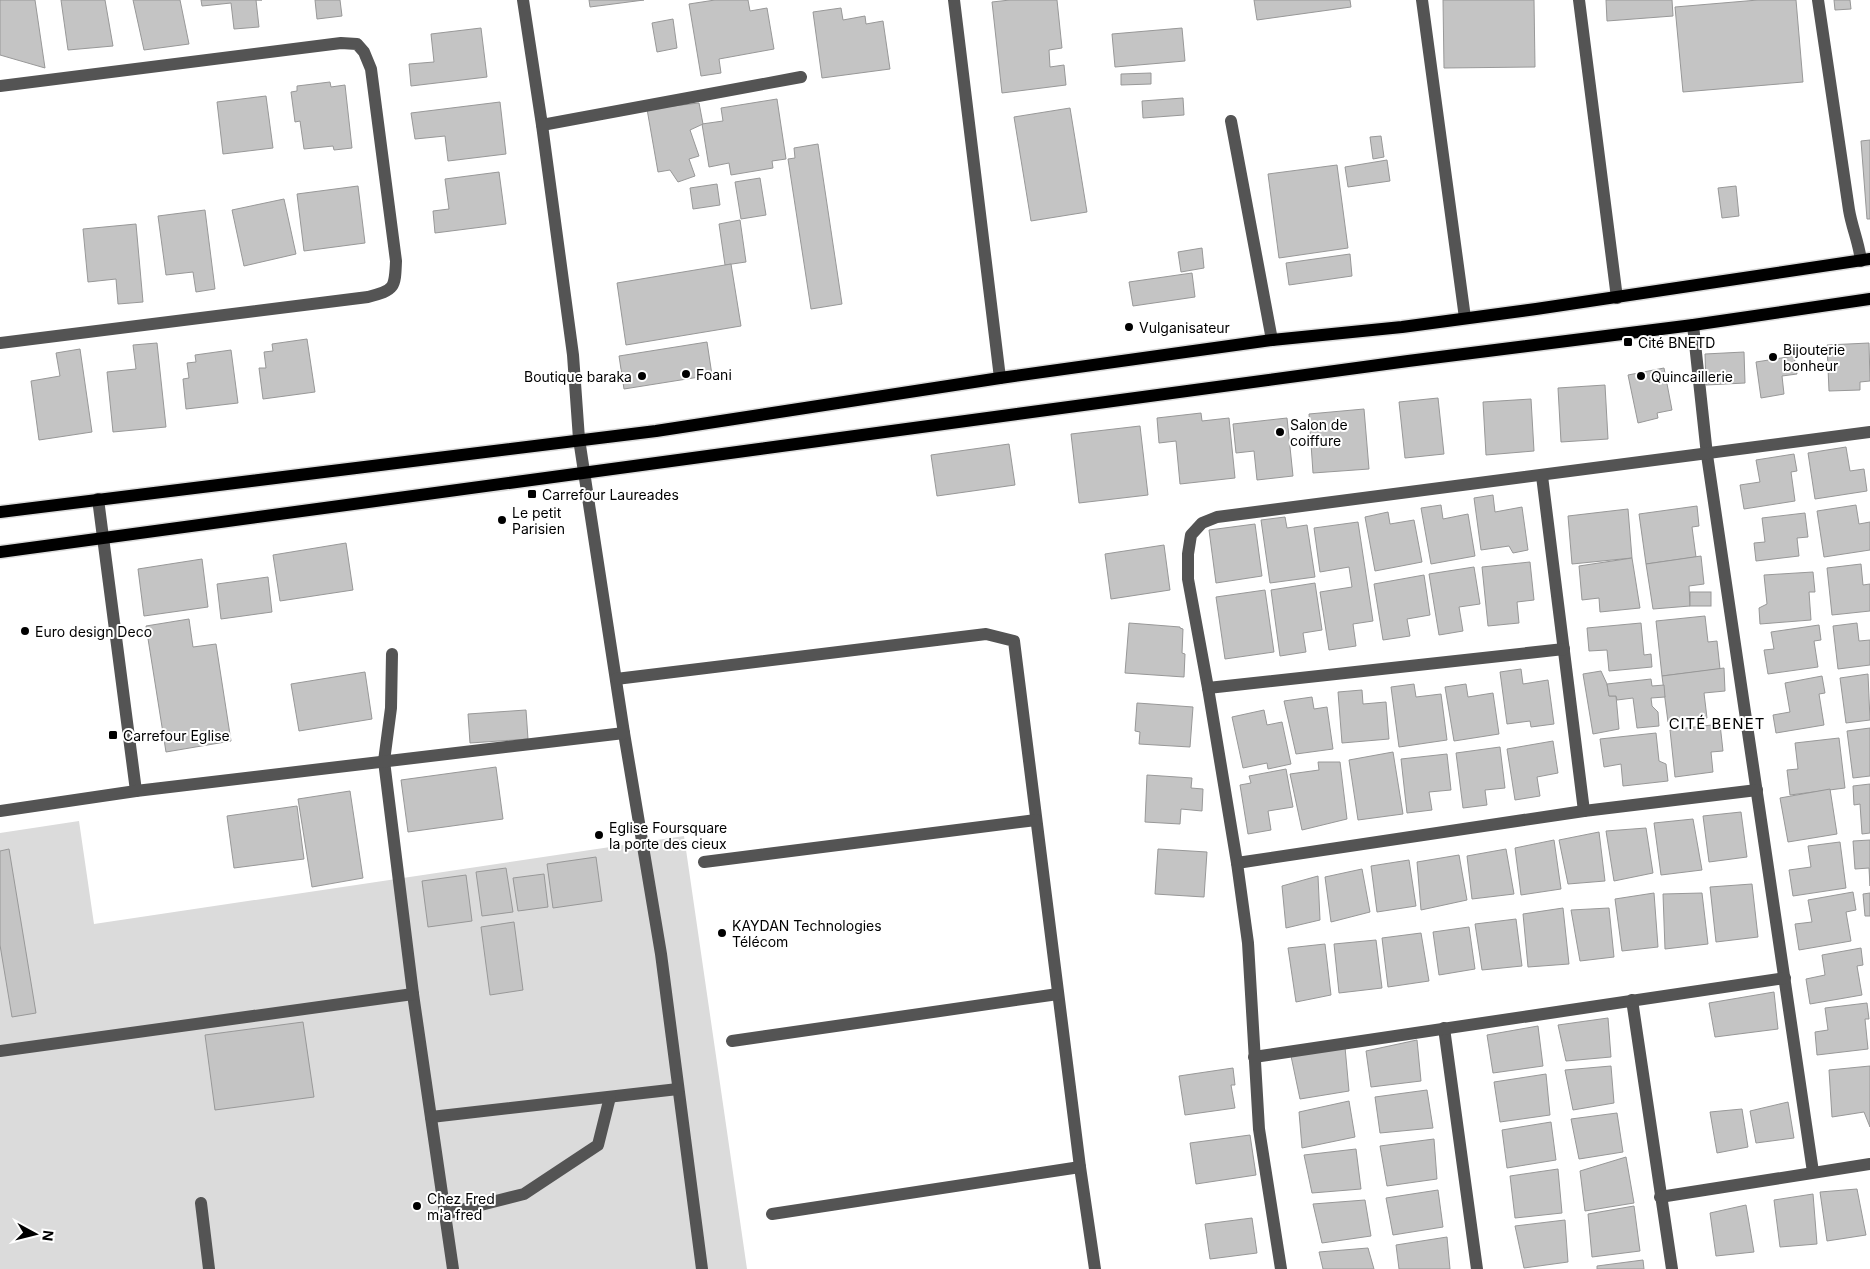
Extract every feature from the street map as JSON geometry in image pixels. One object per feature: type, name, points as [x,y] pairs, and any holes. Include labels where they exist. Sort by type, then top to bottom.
[{"type":"main road","points":[[0,512],[656,431],[1000,378],[1272,340],[1402,327],[1618,298],[1865,260]]},
{"type":"main road","points":[[0,552],[1398,362],[1693,325],[1870,300]]},
{"type":"street","points":[[523,0],[573,355],[579,439],[624,733],[661,954],[702,1269]]},
{"type":"street","points":[[954,0],[1000,378]]},
{"type":"street","points":[[1422,0],[1465,318]]},
{"type":"street","points":[[1579,0],[1618,298]]},
{"type":"street","points":[[1818,0],[1852,227],[1865,260]]},
{"type":"street","points":[[0,86],[341,43],[357,44],[364,52],[371,69],[396,261],[395,282],[387,292],[368,298],[0,343]]},
{"type":"street","points":[[542,125],[801,77]]},
{"type":"street","points":[[1231,121],[1272,340]]},
{"type":"street","points":[[1693,325],[1707,454],[1813,1172]]},
{"type":"street","points":[[1281,1269],[1259,1129],[1248,943],[1237,863],[1188,579],[1188,554],[1191,535],[1202,523],[1217,517],[1870,432]]},
{"type":"street","points":[[1542,476],[1584,811]]},
{"type":"street","points":[[98,499],[136,791]]},
{"type":"street","points":[[616,679],[986,634],[1014,641],[1080,1167],[1095,1269]]},
{"type":"street","points":[[1208,688],[1564,649]]},
{"type":"street","points":[[392,654],[391,708],[384,761],[414,994],[453,1269]]},
{"type":"street","points":[[0,811],[136,791],[624,733]]},
{"type":"street","points":[[1237,863],[1584,811],[1757,790]]},
{"type":"street","points":[[704,862],[1036,820]]},
{"type":"street","points":[[1254,1057],[1785,978]]},
{"type":"street","points":[[0,1051],[414,994]]},
{"type":"street","points":[[732,1041],[1058,994]]},
{"type":"street","points":[[1632,1000],[1672,1269]]},
{"type":"street","points":[[1444,1028],[1477,1269]]},
{"type":"street","points":[[431,1116],[678,1089]]},
{"type":"street","points":[[445,1214],[524,1194],[598,1145],[610,1097]]},
{"type":"street","points":[[1660,1197],[1870,1164]]},
{"type":"street","points":[[772,1214],[1080,1167]]},
{"type":"street","points":[[200,1203],[209,1269]]},
{"type":"shaded area","points":[[79,821],[94,924],[684,836],[747,1269],[0,1269],[0,833]]},
{"type":"building","points":[[0,0],[35,0],[45,68],[0,55]]},
{"type":"building","points":[[61,0],[105,0],[113,46],[68,50]]},
{"type":"building","points":[[133,0],[180,0],[189,44],[144,50]]},
{"type":"building","points":[[201,0],[256,0],[259,27],[234,29],[231,3],[202,6]]},
{"type":"building","points":[[315,0],[340,0],[342,16],[317,19]]},
{"type":"building","points":[[589,0],[644,0],[590,7]]},
{"type":"building","points":[[715,0],[748,0],[750,11],[767,8],[774,49],[719,59],[721,73],[701,76],[689,4]]},
{"type":"building","points":[[1057,0],[1062,48],[1049,50],[1050,67],[1064,65],[1066,85],[1002,93],[992,2]]},
{"type":"building","points":[[1254,0],[1350,0],[1351,7],[1257,20]]},
{"type":"building","points":[[1443,0],[1534,0],[1535,67],[1444,68]]},
{"type":"building","points":[[1606,0],[1672,0],[1673,16],[1607,21]]},
{"type":"building","points":[[1758,0],[1796,0],[1803,82],[1683,92],[1675,7]]},
{"type":"building","points":[[1834,0],[1850,0],[1851,9],[1835,10]]},
{"type":"building","points":[[841,8],[843,20],[865,16],[866,24],[883,21],[890,69],[822,78],[813,12]]},
{"type":"building","points":[[673,19],[677,48],[657,52],[652,23]]},
{"type":"building","points":[[481,28],[487,77],[411,86],[409,64],[434,62],[431,34]]},
{"type":"building","points":[[1182,28],[1185,61],[1115,67],[1112,34]]},
{"type":"building","points":[[1151,73],[1151,84],[1121,85],[1121,74]]},
{"type":"building","points":[[330,82],[331,87],[345,85],[352,148],[334,150],[333,146],[304,149],[300,121],[295,122],[291,92],[297,91],[297,86]]},
{"type":"building","points":[[266,96],[273,148],[223,154],[217,102]]},
{"type":"building","points":[[1183,98],[1184,115],[1143,118],[1142,101]]},
{"type":"building","points":[[777,99],[786,159],[772,161],[773,168],[731,175],[729,163],[709,167],[702,124],[723,121],[721,108]]},
{"type":"building","points":[[500,102],[506,154],[448,161],[445,136],[415,139],[411,113]]},
{"type":"building","points":[[699,103],[703,124],[690,130],[699,156],[689,159],[695,176],[678,182],[670,170],[658,172],[647,109]]},
{"type":"building","points":[[1070,108],[1087,212],[1031,221],[1014,117]]},
{"type":"building","points":[[1381,136],[1384,157],[1373,159],[1370,137]]},
{"type":"building","points":[[1870,140],[1870,219],[1867,219],[1861,141]]},
{"type":"building","points":[[818,144],[842,304],[811,309],[788,159],[795,158],[794,148]]},
{"type":"building","points":[[1387,160],[1390,181],[1348,187],[1345,167]]},
{"type":"building","points":[[1337,165],[1348,248],[1279,258],[1268,174]]},
{"type":"building","points":[[499,172],[506,224],[435,233],[433,211],[449,209],[445,179]]},
{"type":"building","points":[[760,178],[766,215],[741,219],[735,182]]},
{"type":"building","points":[[717,184],[720,205],[693,209],[690,188]]},
{"type":"building","points":[[358,186],[365,243],[304,251],[297,194]]},
{"type":"building","points":[[1736,186],[1739,216],[1722,218],[1718,188]]},
{"type":"building","points":[[284,199],[296,254],[244,266],[232,210]]},
{"type":"building","points":[[205,210],[215,289],[196,292],[193,272],[166,275],[158,216]]},
{"type":"building","points":[[740,220],[746,262],[725,265],[719,224]]},
{"type":"building","points":[[136,224],[143,302],[118,304],[116,279],[88,282],[83,229]]},
{"type":"building","points":[[1202,248],[1204,268],[1181,272],[1178,252]]},
{"type":"building","points":[[1350,254],[1352,276],[1289,285],[1286,263]]},
{"type":"building","points":[[731,264],[741,326],[626,345],[617,283]]},
{"type":"building","points":[[1192,273],[1195,297],[1133,306],[1129,282]]},
{"type":"building","points":[[307,339],[315,392],[263,399],[259,368],[266,368],[264,352],[273,351],[272,344]]},
{"type":"building","points":[[707,342],[712,375],[624,389],[619,356]]},
{"type":"building","points":[[157,343],[166,427],[113,432],[107,372],[136,369],[133,345]]},
{"type":"building","points":[[1869,343],[1870,381],[1860,382],[1860,390],[1829,391],[1827,345]]},
{"type":"building","points":[[80,349],[92,432],[39,440],[31,381],[60,376],[56,353]]},
{"type":"building","points":[[231,350],[238,403],[186,409],[183,379],[189,378],[187,363],[196,362],[195,355]]},
{"type":"building","points":[[1744,352],[1745,383],[1706,385],[1705,354]]},
{"type":"building","points":[[1794,356],[1797,374],[1782,376],[1784,394],[1761,398],[1756,362]]},
{"type":"building","points":[[1664,368],[1672,410],[1657,413],[1658,418],[1638,423],[1628,375]]},
{"type":"building","points":[[1605,385],[1608,439],[1561,442],[1558,388]]},
{"type":"building","points":[[1438,398],[1444,454],[1405,458],[1399,402]]},
{"type":"building","points":[[1531,399],[1534,451],[1486,455],[1483,402]]},
{"type":"building","points":[[1364,409],[1369,469],[1313,473],[1309,414]]},
{"type":"building","points":[[1201,413],[1202,421],[1229,418],[1235,478],[1180,484],[1176,441],[1159,443],[1157,418]]},
{"type":"building","points":[[1287,418],[1293,476],[1257,480],[1254,451],[1236,453],[1233,424]]},
{"type":"building","points":[[1140,426],[1148,495],[1079,503],[1071,434]]},
{"type":"building","points":[[1009,444],[1015,485],[937,496],[931,455]]},
{"type":"building","points":[[1846,447],[1850,471],[1864,469],[1867,491],[1815,499],[1808,453]]},
{"type":"building","points":[[1794,454],[1797,471],[1791,472],[1795,501],[1744,509],[1740,485],[1760,482],[1756,460]]},
{"type":"building","points":[[1493,495],[1495,512],[1522,507],[1528,550],[1513,553],[1509,546],[1481,550],[1474,498]]},
{"type":"building","points":[[1441,505],[1443,519],[1468,514],[1475,556],[1431,564],[1421,508]]},
{"type":"building","points":[[1856,505],[1859,524],[1870,522],[1870,550],[1824,557],[1817,511]]},
{"type":"building","points":[[1697,506],[1699,526],[1692,527],[1696,557],[1646,564],[1639,514]]},
{"type":"building","points":[[1628,509],[1632,558],[1572,564],[1568,516]]},
{"type":"building","points":[[1388,512],[1390,524],[1414,520],[1422,562],[1375,571],[1365,517]]},
{"type":"building","points":[[1805,513],[1808,537],[1797,538],[1799,556],[1756,561],[1754,543],[1765,542],[1762,518]]},
{"type":"building","points":[[1285,517],[1287,528],[1307,525],[1315,577],[1270,583],[1261,520]]},
{"type":"building","points":[[1358,522],[1373,621],[1353,624],[1356,646],[1329,650],[1320,592],[1352,587],[1349,567],[1320,572],[1314,528]]},
{"type":"building","points":[[1255,524],[1262,576],[1216,583],[1209,530]]},
{"type":"building","points":[[346,543],[353,590],[280,601],[273,555]]},
{"type":"building","points":[[1164,545],[1170,590],[1111,599],[1105,554]]},
{"type":"building","points":[[1701,556],[1704,584],[1689,586],[1690,606],[1653,609],[1646,564]]},
{"type":"building","points":[[1632,558],[1640,608],[1600,612],[1599,598],[1582,600],[1579,566]]},
{"type":"building","points":[[202,559],[208,607],[144,616],[138,569]]},
{"type":"building","points":[[1530,562],[1534,600],[1517,602],[1519,623],[1488,626],[1482,567]]},
{"type":"building","points":[[1861,564],[1863,585],[1870,584],[1870,611],[1832,615],[1827,568]]},
{"type":"building","points":[[1474,567],[1480,604],[1459,607],[1463,631],[1439,635],[1429,574]]},
{"type":"building","points":[[1813,572],[1815,592],[1809,592],[1811,620],[1760,624],[1759,608],[1767,604],[1764,575]]},
{"type":"building","points":[[1424,575],[1430,615],[1407,619],[1410,636],[1383,640],[1374,584]]},
{"type":"building","points":[[268,577],[272,612],[221,619],[217,584]]},
{"type":"building","points":[[1315,583],[1322,630],[1303,633],[1306,652],[1280,656],[1271,590]]},
{"type":"building","points":[[1265,590],[1274,652],[1225,659],[1216,597]]},
{"type":"building","points":[[1690,592],[1711,592],[1711,606],[1690,606]]},
{"type":"building","points":[[1705,616],[1708,642],[1717,641],[1720,669],[1662,676],[1656,621]]},
{"type":"building","points":[[189,619],[193,647],[216,644],[231,741],[166,752],[146,626]]},
{"type":"building","points":[[1129,623],[1180,627],[1183,629],[1184,677],[1125,673]]},
{"type":"building","points":[[1641,623],[1644,655],[1651,654],[1652,667],[1609,671],[1607,650],[1589,651],[1587,628]]},
{"type":"building","points":[[1857,623],[1859,641],[1870,640],[1870,665],[1838,669],[1833,626]]},
{"type":"building","points":[[1819,625],[1821,640],[1814,641],[1818,667],[1768,674],[1764,650],[1774,649],[1771,632]]},
{"type":"building","points":[[1724,668],[1725,691],[1704,693],[1707,718],[1668,722],[1662,676]]},
{"type":"building","points":[[1521,669],[1523,684],[1548,680],[1554,724],[1531,727],[1530,721],[1507,724],[1500,672]]},
{"type":"building","points":[[1601,671],[1607,684],[1609,696],[1616,696],[1619,729],[1593,734],[1583,674]]},
{"type":"building","points":[[365,672],[372,719],[299,731],[291,684]]},
{"type":"building","points":[[1868,674],[1870,720],[1846,723],[1840,678]]},
{"type":"building","points":[[1822,676],[1825,693],[1819,694],[1824,725],[1776,733],[1773,715],[1790,712],[1785,683]]},
{"type":"building","points":[[1651,679],[1652,686],[1664,685],[1665,697],[1651,698],[1652,706],[1658,712],[1659,726],[1637,728],[1633,698],[1617,700],[1616,696],[1609,696],[1607,684]]},
{"type":"building","points":[[1414,684],[1416,697],[1441,694],[1447,740],[1399,747],[1391,687]]},
{"type":"building","points":[[1466,684],[1468,697],[1493,693],[1499,734],[1454,741],[1445,687]]},
{"type":"building","points":[[1362,690],[1363,704],[1386,702],[1389,739],[1342,743],[1338,692]]},
{"type":"building","points":[[1312,697],[1314,709],[1327,707],[1333,749],[1296,754],[1284,701]]},
{"type":"building","points":[[1137,703],[1193,707],[1190,747],[1139,744],[1140,732],[1135,731]]},
{"type":"building","points":[[526,710],[528,739],[470,743],[468,714]]},
{"type":"building","points":[[1264,710],[1267,725],[1282,722],[1291,764],[1268,769],[1267,763],[1243,768],[1232,717]]},
{"type":"building","points":[[1720,724],[1723,751],[1711,752],[1713,772],[1675,777],[1670,730]]},
{"type":"building","points":[[1870,728],[1870,776],[1853,778],[1847,731]]},
{"type":"building","points":[[1656,733],[1659,761],[1666,764],[1668,781],[1623,786],[1621,764],[1604,767],[1600,739]]},
{"type":"building","points":[[1839,738],[1845,788],[1790,795],[1787,770],[1798,769],[1795,743]]},
{"type":"building","points":[[1553,741],[1558,773],[1537,777],[1540,796],[1515,800],[1507,749]]},
{"type":"building","points":[[1500,747],[1505,788],[1485,790],[1487,805],[1463,808],[1456,753]]},
{"type":"building","points":[[1393,752],[1403,814],[1358,820],[1349,760]]},
{"type":"building","points":[[1447,754],[1451,790],[1429,792],[1432,810],[1407,813],[1401,759]]},
{"type":"building","points":[[1318,762],[1340,762],[1347,819],[1302,830],[1290,774],[1319,770]]},
{"type":"building","points":[[496,767],[503,819],[408,832],[401,780]]},
{"type":"building","points":[[1286,769],[1293,807],[1268,811],[1271,830],[1248,834],[1240,785],[1251,783],[1249,776]]},
{"type":"building","points":[[1147,775],[1192,778],[1191,788],[1203,789],[1202,811],[1181,809],[1180,824],[1145,822]]},
{"type":"building","points":[[1870,784],[1870,833],[1862,834],[1860,804],[1854,805],[1853,786]]},
{"type":"building","points":[[1830,789],[1837,834],[1788,842],[1780,798]]},
{"type":"building","points":[[350,791],[363,878],[312,887],[298,799]]},
{"type":"building","points":[[297,806],[304,859],[234,868],[227,816]]},
{"type":"building","points":[[1741,812],[1747,857],[1709,862],[1703,816]]},
{"type":"building","points":[[1693,819],[1702,870],[1661,875],[1654,823]]},
{"type":"building","points":[[1646,828],[1653,873],[1614,881],[1606,831]]},
{"type":"building","points":[[1599,832],[1605,881],[1568,884],[1559,840]]},
{"type":"building","points":[[1554,840],[1561,889],[1521,895],[1515,848]]},
{"type":"building","points":[[1870,840],[1870,886],[1869,868],[1855,869],[1853,841]]},
{"type":"building","points":[[1840,842],[1846,888],[1793,896],[1789,870],[1811,867],[1808,846]]},
{"type":"building","points":[[9,849],[36,1013],[12,1017],[0,945],[0,851]]},
{"type":"building","points":[[1158,849],[1207,852],[1204,897],[1155,894]]},
{"type":"building","points":[[1506,849],[1514,894],[1472,899],[1467,856]]},
{"type":"building","points":[[1459,855],[1467,900],[1421,910],[1417,862]]},
{"type":"building","points":[[596,857],[602,901],[553,908],[547,864]]},
{"type":"building","points":[[1409,860],[1416,906],[1377,912],[1371,866]]},
{"type":"building","points":[[506,868],[513,912],[482,916],[476,872]]},
{"type":"building","points":[[1362,869],[1370,912],[1331,922],[1325,877]]},
{"type":"building","points":[[544,874],[548,907],[518,911],[513,878]]},
{"type":"building","points":[[466,875],[472,921],[428,927],[422,881]]},
{"type":"building","points":[[1318,876],[1320,920],[1286,928],[1282,886]]},
{"type":"building","points":[[1752,884],[1758,937],[1716,942],[1710,887]]},
{"type":"building","points":[[1853,892],[1856,910],[1846,912],[1851,941],[1799,950],[1795,924],[1812,922],[1808,900]]},
{"type":"building","points":[[1654,893],[1658,947],[1622,951],[1615,899]]},
{"type":"building","points":[[1702,893],[1708,944],[1665,949],[1663,894]]},
{"type":"building","points":[[1870,893],[1870,916],[1865,916],[1863,894]]},
{"type":"building","points":[[1563,908],[1569,964],[1528,967],[1523,914]]},
{"type":"building","points":[[1609,908],[1614,957],[1580,961],[1571,910]]},
{"type":"building","points":[[1516,919],[1522,966],[1482,970],[1475,924]]},
{"type":"building","points":[[514,922],[523,990],[490,995],[481,927]]},
{"type":"building","points":[[1469,927],[1475,969],[1439,975],[1433,932]]},
{"type":"building","points":[[1421,933],[1429,981],[1388,987],[1382,938]]},
{"type":"building","points":[[1376,940],[1382,988],[1339,993],[1334,944]]},
{"type":"building","points":[[1325,944],[1331,995],[1296,1002],[1288,948]]},
{"type":"building","points":[[1861,948],[1863,965],[1857,966],[1862,995],[1810,1004],[1806,979],[1825,975],[1822,955]]},
{"type":"building","points":[[1774,992],[1778,1029],[1715,1037],[1709,1003]]},
{"type":"building","points":[[1867,1003],[1869,1019],[1865,1019],[1868,1049],[1817,1055],[1815,1032],[1828,1030],[1825,1008]]},
{"type":"building","points":[[1608,1018],[1611,1057],[1566,1061],[1558,1025]]},
{"type":"building","points":[[303,1022],[314,1097],[215,1110],[205,1035]]},
{"type":"building","points":[[1538,1026],[1543,1066],[1493,1073],[1487,1035]]},
{"type":"building","points":[[1417,1040],[1421,1081],[1371,1087],[1366,1051]]},
{"type":"building","points":[[1345,1047],[1349,1091],[1300,1099],[1291,1056]]},
{"type":"building","points":[[1611,1066],[1614,1103],[1573,1110],[1565,1070]]},
{"type":"building","points":[[1870,1066],[1870,1127],[1864,1112],[1832,1117],[1829,1070]]},
{"type":"building","points":[[1233,1068],[1235,1085],[1231,1085],[1235,1108],[1185,1115],[1179,1076]]},
{"type":"building","points":[[1546,1074],[1550,1115],[1500,1122],[1494,1082]]},
{"type":"building","points":[[1427,1090],[1433,1128],[1380,1133],[1375,1097]]},
{"type":"building","points":[[1349,1101],[1355,1137],[1302,1148],[1299,1112]]},
{"type":"building","points":[[1788,1102],[1794,1138],[1756,1143],[1750,1111]]},
{"type":"building","points":[[1742,1109],[1748,1147],[1717,1153],[1710,1112]]},
{"type":"building","points":[[1617,1113],[1623,1152],[1579,1159],[1571,1119]]},
{"type":"building","points":[[1551,1122],[1556,1160],[1507,1168],[1502,1130]]},
{"type":"building","points":[[1250,1135],[1256,1175],[1196,1184],[1190,1143]]},
{"type":"building","points":[[1434,1139],[1437,1179],[1387,1186],[1380,1146]]},
{"type":"building","points":[[1356,1149],[1361,1189],[1312,1193],[1304,1155]]},
{"type":"building","points":[[1626,1157],[1634,1203],[1585,1211],[1580,1171]]},
{"type":"building","points":[[1558,1169],[1562,1213],[1515,1218],[1510,1176]]},
{"type":"building","points":[[1857,1189],[1866,1235],[1827,1241],[1820,1192]]},
{"type":"building","points":[[1438,1190],[1443,1227],[1393,1235],[1386,1198]]},
{"type":"building","points":[[1813,1194],[1817,1244],[1780,1247],[1774,1200]]},
{"type":"building","points":[[1365,1200],[1371,1236],[1322,1243],[1313,1204]]},
{"type":"building","points":[[1746,1205],[1754,1252],[1716,1256],[1710,1213]]},
{"type":"building","points":[[1634,1206],[1640,1251],[1592,1257],[1588,1214]]},
{"type":"building","points":[[1252,1218],[1257,1253],[1210,1259],[1205,1224]]},
{"type":"building","points":[[1565,1220],[1568,1262],[1524,1268],[1515,1226]]},
{"type":"building","points":[[1447,1237],[1450,1269],[1399,1269],[1396,1245]]},
{"type":"building","points":[[1368,1248],[1374,1269],[1323,1269],[1319,1252]]},
{"type":"building","points":[[1643,1260],[1644,1269],[1597,1269],[1597,1266]]},
{"type":"place","name":"Vulganisateur","points":[[1129,327]]},
{"type":"place","name":"Cité BNETD","points":[[1628,342]]},
{"type":"place","name":"Bijouterie bonheur","points":[[1773,357]]},
{"type":"place","name":"Foani","points":[[686,374]]},
{"type":"place","name":"Boutique baraka","points":[[642,376]]},
{"type":"place","name":"Quincaillerie","points":[[1641,376]]},
{"type":"place","name":"Salon de coiffure","points":[[1280,432]]},
{"type":"place","name":"Carrefour Laureades","points":[[532,494]]},
{"type":"place","name":"Le petit Parisien","points":[[502,520]]},
{"type":"place","name":"Euro design Deco","points":[[25,631]]},
{"type":"place","name":"Carrefour Eglise","points":[[113,735]]},
{"type":"place","name":"Eglise Foursquare la porte des cieux","points":[[599,835]]},
{"type":"place","name":"KAYDAN Technologies Télécom","points":[[722,933]]},
{"type":"place","name":"Chez Fred m'a fred","points":[[417,1206]]},
{"type":"district","name":"CITÉ BENET","points":[[1717,723]]}]
